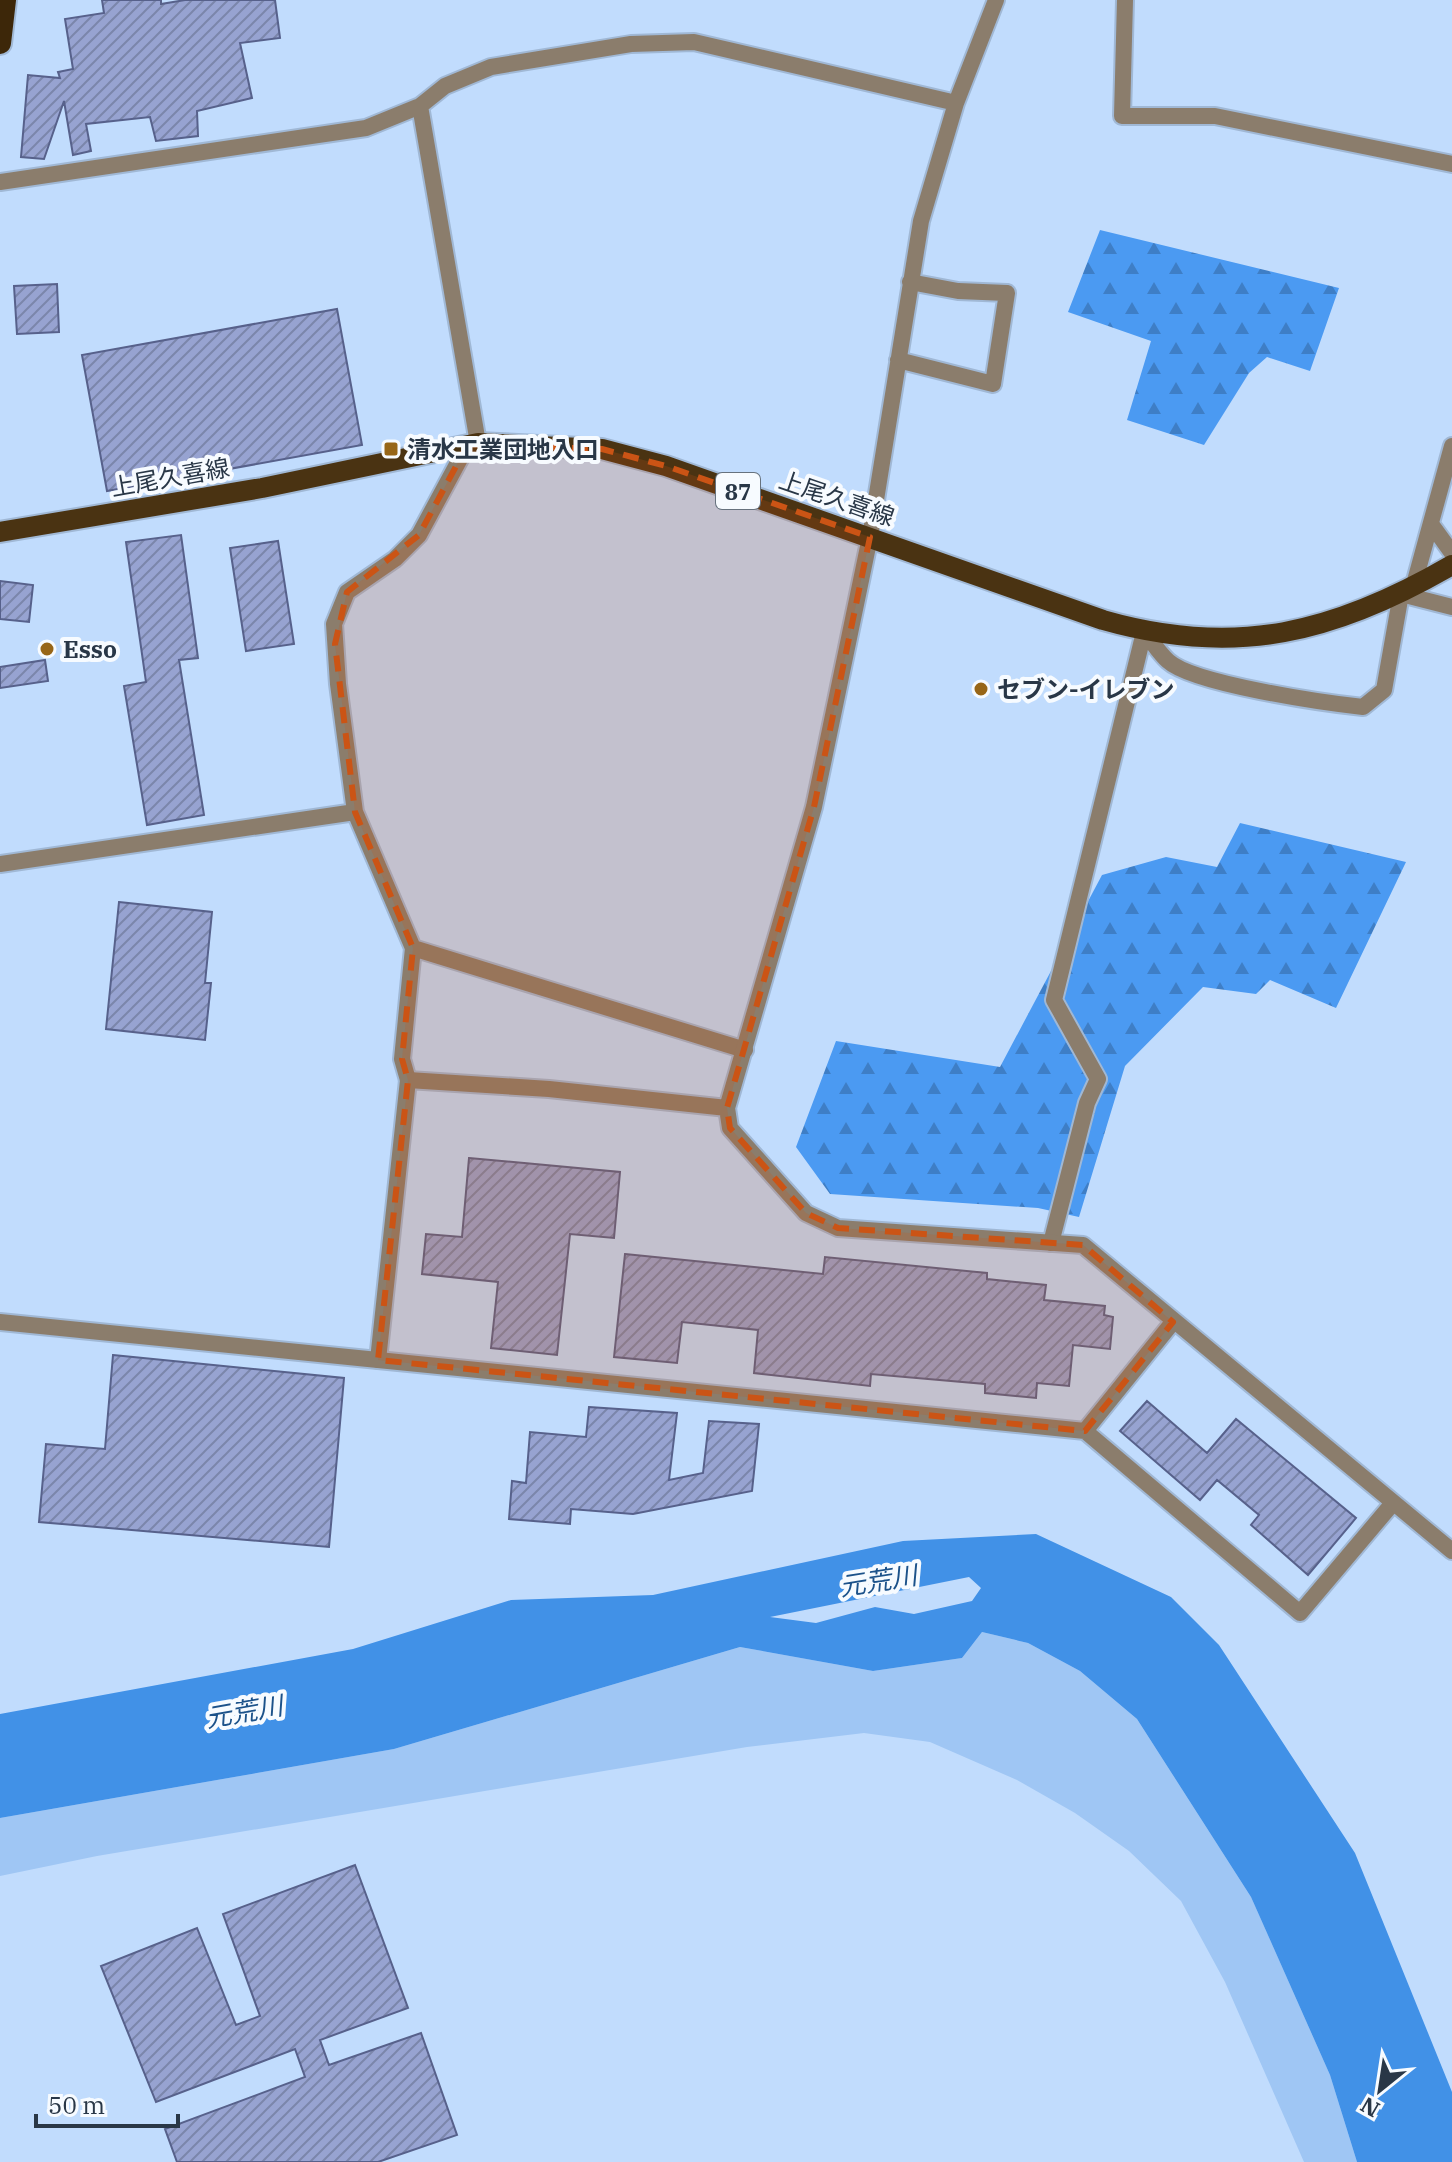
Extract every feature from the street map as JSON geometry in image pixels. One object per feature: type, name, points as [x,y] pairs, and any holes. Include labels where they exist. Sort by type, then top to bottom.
[{"type":"highway","points":[[0,43],[5,0]]},
{"type":"main road","name":"上尾久喜線","points":[[0,532],[262,488],[473,444],[602,449],[666,466],[1144,632],[1224,640],[1264,637],[1340,620],[1407,591],[1452,565]]},
{"type":"street","points":[[996,0],[956,103],[921,221],[870,537],[814,807],[727,1108],[730,1128],[806,1213],[838,1228],[1083,1245],[1452,1551]]},
{"type":"street","points":[[1125,0],[1122,116],[1215,116],[1452,164]]},
{"type":"street","points":[[0,182],[366,128],[420,106],[445,86],[491,67],[631,44],[694,42],[956,103]]},
{"type":"street","points":[[378,1360],[408,1080],[402,1059],[413,948],[355,812],[338,684],[334,624],[347,592],[395,559],[419,535],[473,444],[420,106]]},
{"type":"street","points":[[898,360],[993,384],[1007,293],[958,291],[910,282]]},
{"type":"street","points":[[1144,632],[1169,663],[1207,677],[1300,700],[1363,707],[1384,690],[1407,591],[1431,524],[1452,446]]},
{"type":"street","points":[[1431,524],[1452,553]]},
{"type":"street","points":[[1407,591],[1452,607]]},
{"type":"street","points":[[1051,1243],[1087,1103],[1098,1079],[1054,1000],[1144,632]]},
{"type":"street","points":[[0,864],[355,812]]},
{"type":"street","points":[[413,948],[745,1050]]},
{"type":"street","points":[[408,1080],[549,1089],[727,1108]]},
{"type":"street","points":[[0,1322],[1085,1431],[1300,1613],[1393,1503]]},
{"type":"street","points":[[1085,1431],[1173,1322]]},
{"type":"highlighted area","points":[[468,444],[602,449],[666,466],[870,537],[814,807],[727,1108],[730,1128],[806,1213],[838,1228],[1083,1245],[1173,1322],[1085,1431],[378,1360],[408,1080],[402,1059],[413,948],[355,812],[335,644],[347,592],[419,535]]},
{"type":"shaded area","points":[[982,1632],[1028,1643],[1080,1671],[1137,1719],[1251,1897],[1330,2075],[1357,2162],[1304,2162],[1225,1982],[1181,1901],[1129,1851],[1075,1813],[1017,1780],[930,1742],[864,1733],[747,1747],[97,1856],[0,1876],[0,1818],[394,1749],[740,1647],[873,1671],[962,1658]]},
{"type":"green space","points":[[1100,230],[1339,288],[1310,371],[1267,357],[1249,373],[1204,445],[1127,420],[1151,341],[1068,312]]},
{"type":"green space","points":[[1240,823],[1406,862],[1336,1008],[1270,980],[1256,994],[1203,987],[1125,1066],[1079,1217],[1038,1208],[830,1194],[796,1147],[836,1041],[1000,1067],[1102,875],[1166,857],[1217,867]]},
{"type":"water","name":"元荒川","points":[[1036,1534],[1171,1597],[1219,1645],[1355,1853],[1452,2092],[1452,2162],[1357,2162],[1330,2075],[1251,1897],[1137,1719],[1080,1671],[1028,1643],[982,1632],[962,1658],[873,1671],[740,1647],[394,1749],[0,1818],[0,1714],[353,1649],[511,1600],[653,1595],[903,1541]],"holes":[[[969,1577],[981,1588],[972,1601],[914,1614],[875,1607],[816,1623],[770,1617]]]},
{"type":"building","points":[[102,0],[161,0],[161,4],[185,0],[275,0],[280,38],[240,43],[252,98],[197,111],[198,136],[156,141],[150,117],[86,124],[91,151],[73,155],[64,101],[44,159],[21,157],[28,75],[60,78],[58,72],[73,69],[65,19],[104,13]]},
{"type":"building","points":[[57,284],[59,332],[17,334],[14,286]]},
{"type":"building","points":[[337,309],[362,445],[107,491],[82,355]]},
{"type":"building","points":[[181,535],[198,658],[179,660],[204,815],[147,825],[124,686],[146,682],[126,542]]},
{"type":"building","points":[[278,541],[294,644],[246,651],[230,548]]},
{"type":"building","points":[[0,581],[33,585],[29,622],[0,619]]},
{"type":"building","points":[[45,660],[48,681],[0,688],[0,667]]},
{"type":"building","points":[[119,902],[212,912],[205,983],[211,983],[205,1040],[106,1029]]},
{"type":"building","points":[[469,1158],[620,1172],[614,1238],[570,1234],[557,1355],[491,1348],[498,1282],[422,1274],[426,1234],[462,1237]]},
{"type":"building","points":[[625,1254],[823,1274],[825,1257],[987,1273],[987,1279],[1046,1285],[1044,1300],[1105,1306],[1104,1315],[1113,1317],[1110,1349],[1073,1345],[1069,1386],[1037,1383],[1036,1398],[985,1393],[985,1384],[871,1374],[870,1386],[754,1373],[758,1330],[682,1322],[677,1363],[614,1357]]},
{"type":"building","points":[[113,1355],[344,1378],[329,1547],[39,1522],[46,1444],[105,1449]]},
{"type":"building","points":[[1147,1401],[1207,1453],[1236,1419],[1356,1518],[1308,1575],[1251,1525],[1259,1515],[1217,1480],[1200,1500],[1120,1431]]},
{"type":"building","points":[[589,1407],[677,1413],[669,1480],[703,1473],[709,1421],[759,1424],[752,1491],[633,1514],[571,1509],[570,1524],[509,1519],[512,1481],[526,1483],[530,1432],[586,1437]]},
{"type":"building","points":[[355,1865],[408,2008],[320,2040],[329,2065],[421,2033],[457,2135],[378,2162],[177,2162],[165,2129],[305,2077],[295,2049],[156,2102],[101,1966],[197,1928],[236,2025],[260,2016],[223,1914]]},
{"type":"place","name":"清水工業団地入口","points":[[391,449]]},
{"type":"place","name":"Esso","points":[[47,649]]},
{"type":"place","name":"セブン-イレブン","points":[[981,689]]}]
